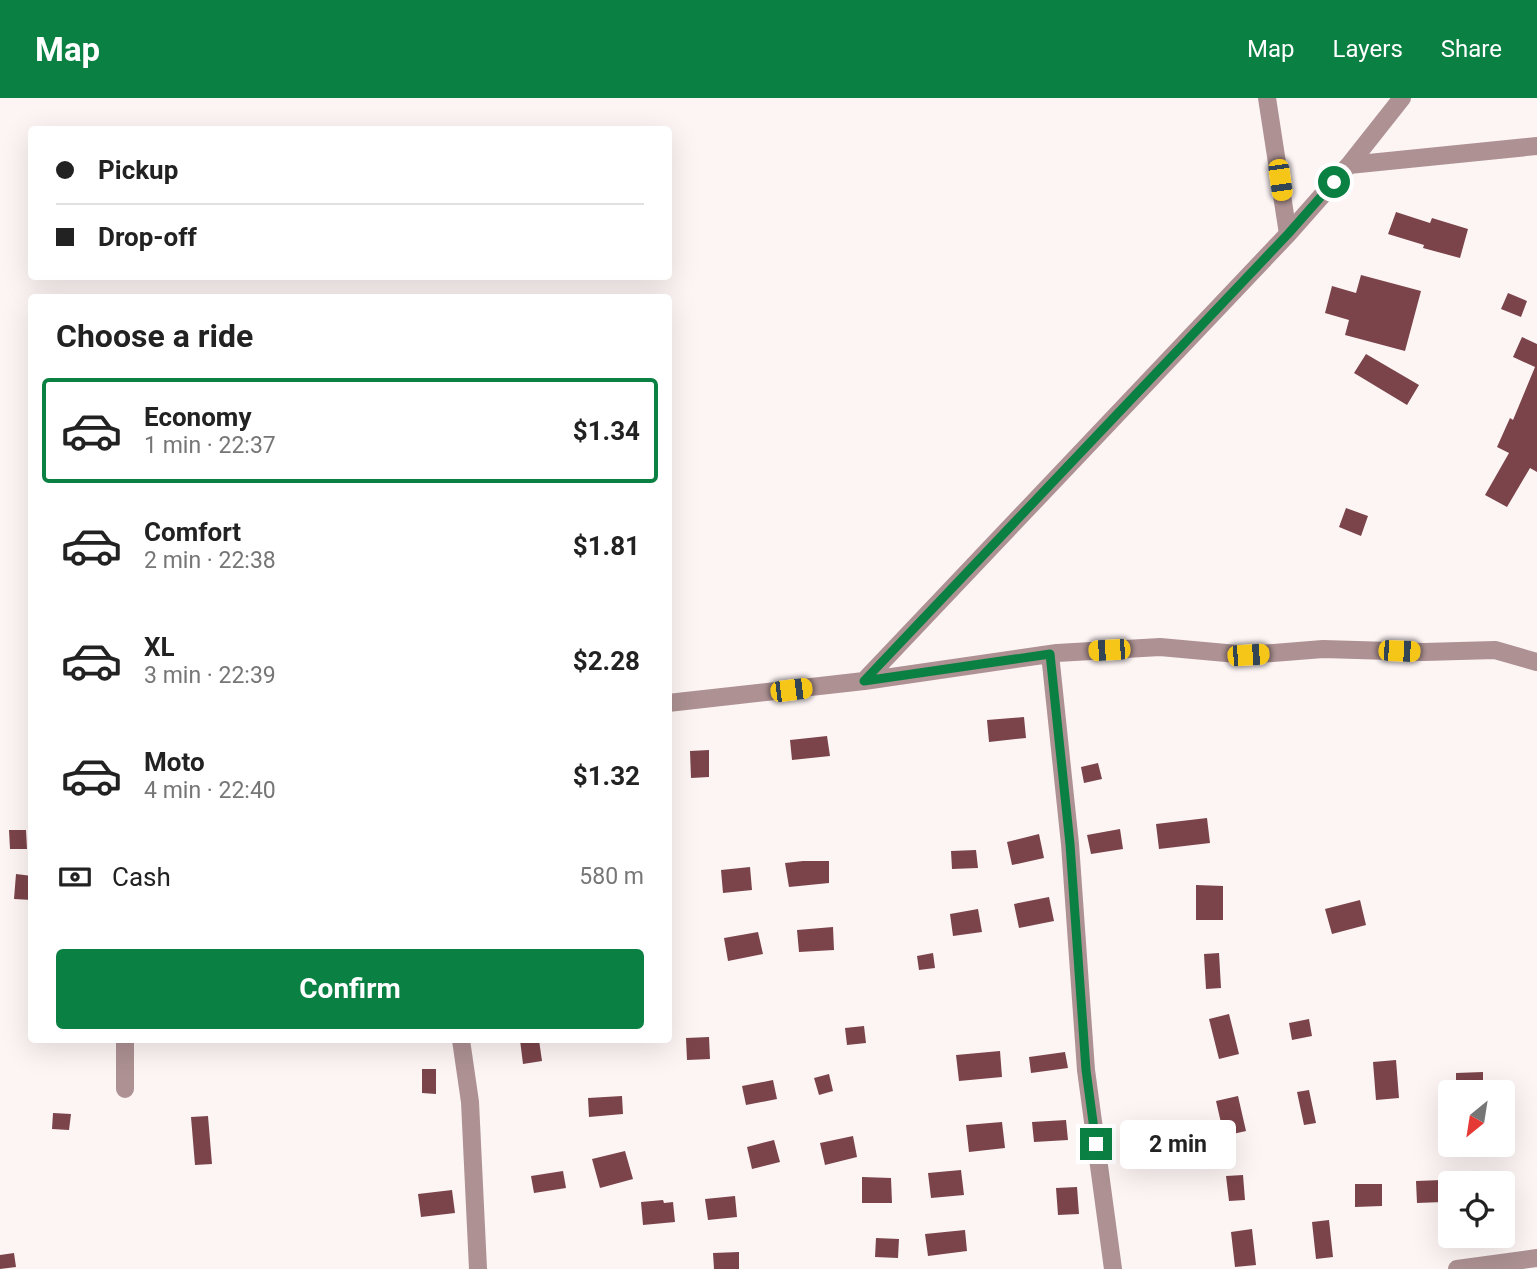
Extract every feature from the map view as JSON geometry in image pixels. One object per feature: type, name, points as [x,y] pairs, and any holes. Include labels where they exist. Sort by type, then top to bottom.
[{"type":"street","points":[[1267,98],[1288,234]]},
{"type":"street","points":[[864,681],[1288,234],[1349,165],[1399,100]]},
{"type":"street","points":[[1349,165],[1537,146]]},
{"type":"street","points":[[672,704],[864,681],[1050,654],[1160,647],[1248,655],[1323,649],[1424,652],[1495,650],[1537,662]]},
{"type":"street","points":[[1050,654],[1070,844],[1086,1070],[1113,1269]]},
{"type":"street","points":[[125,1043],[125,1089]]},
{"type":"street","points":[[461,1043],[470,1102],[478,1269]]},
{"type":"street","points":[[1457,1269],[1537,1258]]},
{"type":"building","points":[[1396,212],[1430,223],[1432,218],[1468,229],[1460,258],[1423,248],[1424,245],[1388,234]]},
{"type":"building","points":[[1361,275],[1421,291],[1405,351],[1345,335],[1349,320],[1325,313],[1332,286],[1356,293]]},
{"type":"building","points":[[1508,293],[1527,301],[1521,317],[1501,309]]},
{"type":"building","points":[[1522,337],[1537,344],[1537,472],[1530,468],[1507,507],[1485,495],[1509,453],[1497,447],[1510,418],[1513,420],[1535,367],[1513,357]]},
{"type":"building","points":[[1366,354],[1419,385],[1407,405],[1354,373]]},
{"type":"building","points":[[1346,508],[1368,516],[1361,536],[1339,527]]},
{"type":"building","points":[[1024,717],[1026,738],[989,742],[987,720]]},
{"type":"building","points":[[827,736],[830,756],[792,760],[790,740]]},
{"type":"building","points":[[709,750],[709,777],[691,778],[690,751]]},
{"type":"building","points":[[1098,763],[1102,779],[1084,783],[1081,767]]},
{"type":"building","points":[[1207,818],[1210,843],[1159,849],[1156,824]]},
{"type":"building","points":[[1120,829],[1123,849],[1091,854],[1087,835]]},
{"type":"building","points":[[9,830],[26,830],[27,849],[10,849]]},
{"type":"building","points":[[1039,834],[1044,858],[1012,865],[1007,842]]},
{"type":"building","points":[[976,850],[978,868],[952,869],[951,851]]},
{"type":"building","points":[[829,861],[829,883],[789,887],[785,863]]},
{"type":"building","points":[[750,867],[752,890],[723,893],[721,870]]},
{"type":"building","points":[[16,874],[28,876],[28,900],[14,899]]},
{"type":"building","points":[[1196,885],[1223,886],[1223,920],[1196,920]]},
{"type":"building","points":[[1049,897],[1054,921],[1019,928],[1014,904]]},
{"type":"building","points":[[1360,900],[1366,925],[1332,934],[1325,909]]},
{"type":"building","points":[[978,909],[982,932],[953,936],[950,914]]},
{"type":"building","points":[[833,927],[834,950],[799,952],[797,930]]},
{"type":"building","points":[[758,932],[763,954],[728,961],[724,938]]},
{"type":"building","points":[[933,953],[935,968],[919,970],[917,956]]},
{"type":"building","points":[[1219,953],[1221,988],[1206,989],[1204,954]]},
{"type":"building","points":[[1229,1014],[1239,1054],[1219,1059],[1209,1019]]},
{"type":"building","points":[[1309,1019],[1312,1036],[1292,1040],[1289,1023]]},
{"type":"building","points":[[864,1026],[866,1043],[847,1045],[845,1028]]},
{"type":"building","points":[[709,1037],[710,1059],[687,1060],[686,1038]]},
{"type":"building","points":[[520,1043],[539,1043],[542,1061],[523,1064]]},
{"type":"building","points":[[1000,1051],[1002,1077],[959,1081],[956,1055]]},
{"type":"building","points":[[1065,1052],[1068,1068],[1031,1073],[1029,1057]]},
{"type":"building","points":[[1396,1060],[1399,1098],[1376,1100],[1373,1062]]},
{"type":"building","points":[[422,1069],[436,1069],[436,1094],[422,1093]]},
{"type":"building","points":[[1483,1072],[1483,1080],[1456,1080],[1456,1073]]},
{"type":"building","points":[[829,1074],[833,1091],[819,1095],[814,1078]]},
{"type":"building","points":[[773,1080],[777,1099],[746,1105],[742,1086]]},
{"type":"building","points":[[1309,1090],[1316,1123],[1304,1125],[1297,1092]]},
{"type":"building","points":[[622,1096],[623,1114],[589,1117],[588,1098]]},
{"type":"building","points":[[1238,1096],[1246,1131],[1224,1136],[1216,1101]]},
{"type":"building","points":[[53,1113],[71,1114],[69,1130],[52,1129]]},
{"type":"building","points":[[208,1116],[212,1164],[195,1165],[191,1117]]},
{"type":"building","points":[[1066,1120],[1068,1140],[1034,1142],[1032,1122]]},
{"type":"building","points":[[1002,1122],[1005,1148],[969,1152],[966,1125]]},
{"type":"building","points":[[853,1136],[857,1157],[825,1165],[820,1143]]},
{"type":"building","points":[[774,1140],[780,1162],[752,1169],[747,1147]]},
{"type":"building","points":[[625,1151],[633,1179],[600,1188],[592,1159]]},
{"type":"building","points":[[961,1170],[964,1195],[931,1198],[928,1173]]},
{"type":"building","points":[[563,1171],[566,1188],[534,1193],[531,1176]]},
{"type":"building","points":[[1243,1175],[1245,1200],[1229,1201],[1226,1176]]},
{"type":"building","points":[[862,1177],[891,1178],[892,1203],[862,1203]]},
{"type":"building","points":[[1438,1180],[1438,1202],[1417,1203],[1416,1181]]},
{"type":"building","points":[[1355,1184],[1382,1184],[1382,1206],[1355,1207]]},
{"type":"building","points":[[1077,1187],[1079,1214],[1058,1215],[1056,1188]]},
{"type":"building","points":[[452,1190],[455,1213],[421,1217],[418,1194]]},
{"type":"building","points":[[735,1196],[737,1217],[708,1220],[705,1199]]},
{"type":"building","points":[[663,1200],[664,1203],[673,1202],[675,1222],[643,1225],[641,1202]]},
{"type":"building","points":[[1329,1220],[1333,1257],[1316,1259],[1312,1222]]},
{"type":"building","points":[[1252,1229],[1256,1265],[1235,1267],[1231,1232]]},
{"type":"building","points":[[965,1230],[967,1251],[928,1256],[925,1234]]},
{"type":"building","points":[[876,1238],[899,1239],[898,1258],[875,1257]]},
{"type":"building","points":[[739,1252],[739,1269],[714,1269],[713,1253]]},
{"type":"building","points":[[14,1253],[16,1267],[0,1269],[0,1255]]},
{"type":"route","points":[[1096,1144],[1086,1070],[1070,844],[1050,654],[864,681],[1288,234],[1334,182]]}]
